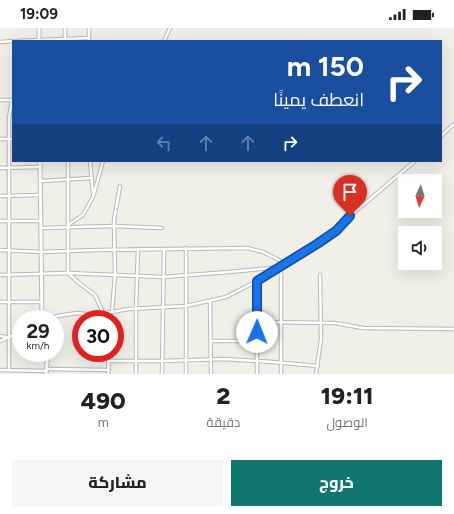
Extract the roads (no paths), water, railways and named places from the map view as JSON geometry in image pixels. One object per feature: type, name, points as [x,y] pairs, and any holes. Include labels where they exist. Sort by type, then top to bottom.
[{"type":"street","points":[[39,28],[39,40],[89,39],[89,28]]},
{"type":"street","points":[[65,28],[65,40]]},
{"type":"street","points":[[164,40],[170,28]]},
{"type":"street","points":[[0,42],[12,41]]},
{"type":"street","points":[[0,100],[12,100],[9,139],[9,370]]},
{"type":"street","points":[[442,135],[454,124]]},
{"type":"street","points":[[0,139],[9,139]]},
{"type":"street","points":[[40,162],[42,310]]},
{"type":"street","points":[[68,162],[68,273],[95,296],[102,310]]},
{"type":"street","points":[[90,162],[93,197]]},
{"type":"street","points":[[68,226],[83,215],[93,197],[103,162]]},
{"type":"street","points":[[124,310],[136,308],[186,306],[226,297],[257,281],[308,251],[336,231],[350,216],[415,162]]},
{"type":"street","points":[[0,168],[40,167]]},
{"type":"street","points":[[40,181],[92,178]]},
{"type":"street","points":[[112,310],[115,275],[114,220],[120,186]]},
{"type":"street","points":[[0,196],[41,195]]},
{"type":"street","points":[[0,221],[41,221]]},
{"type":"street","points":[[41,228],[68,226],[162,228]]},
{"type":"street","points":[[186,248],[186,374]]},
{"type":"street","points":[[0,250],[41,252],[114,249],[247,248],[263,252],[285,264]]},
{"type":"street","points":[[136,374],[138,249]]},
{"type":"street","points":[[162,374],[164,249]]},
{"type":"street","points":[[0,275],[68,273],[163,277],[281,267]]},
{"type":"street","points":[[281,267],[281,374]]},
{"type":"street","points":[[316,374],[321,339],[320,275]]},
{"type":"street","points":[[257,281],[257,374]]},
{"type":"street","points":[[210,300],[211,374]]},
{"type":"street","points":[[0,302],[42,302]]},
{"type":"street","points":[[257,322],[335,323],[363,328],[454,329]]},
{"type":"street","points":[[0,341],[12,335]]},
{"type":"street","points":[[0,336],[8,337]]},
{"type":"street","points":[[210,341],[257,341]]},
{"type":"street","points":[[124,361],[224,358],[318,366]]},
{"type":"street","points":[[108,374],[109,362]]},
{"type":"street","points":[[0,370],[109,370]]}]
